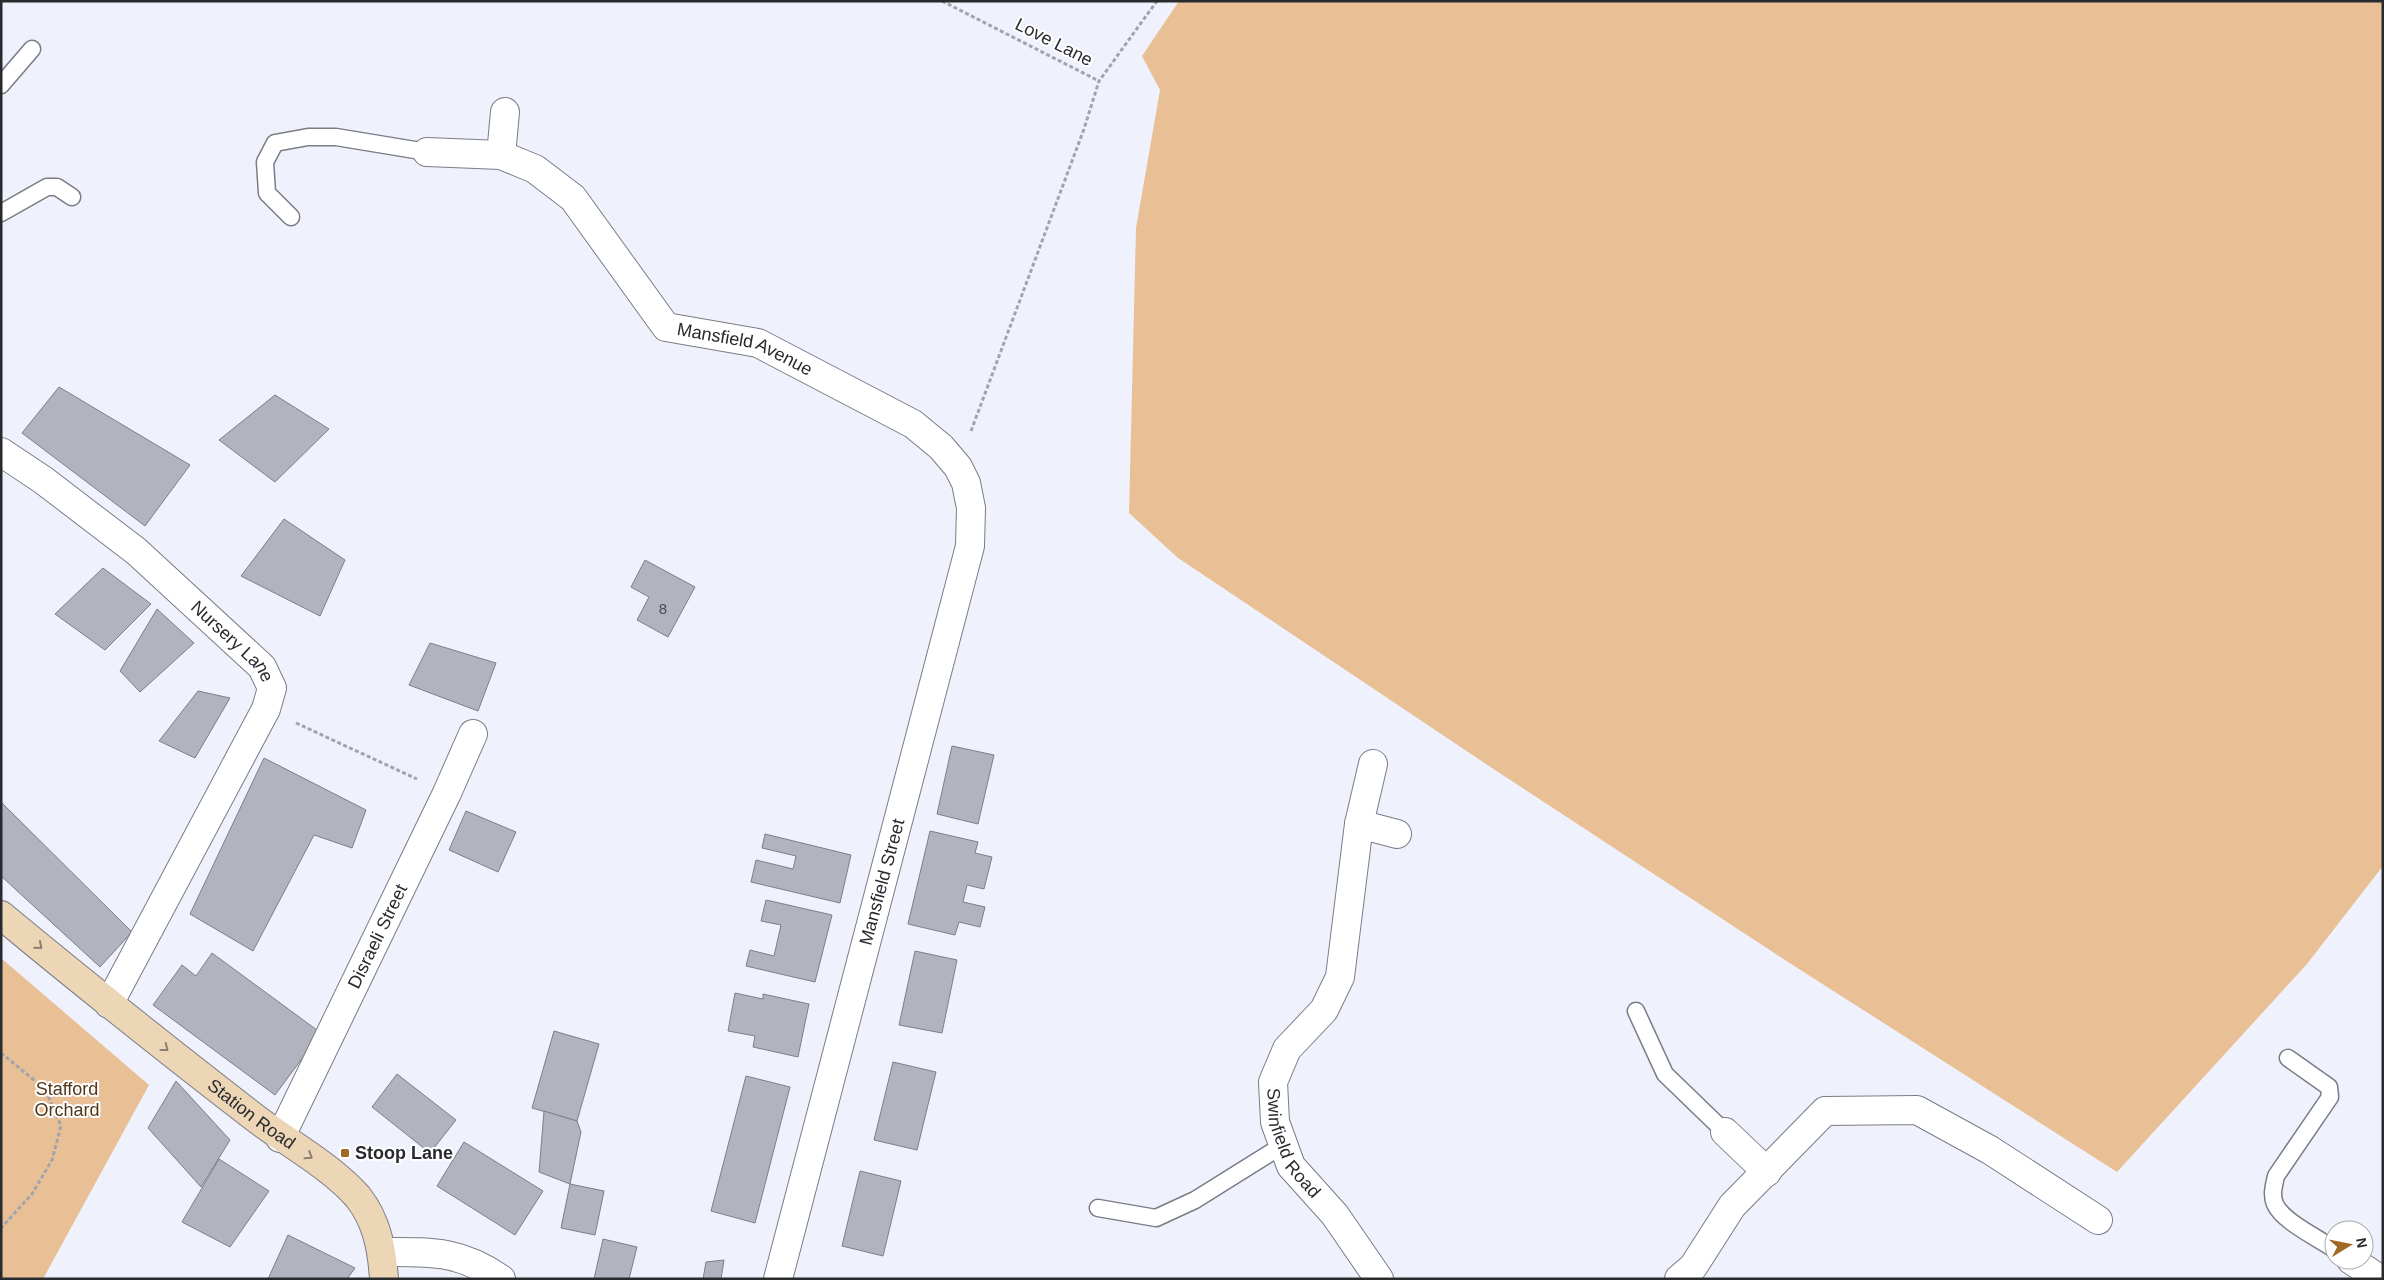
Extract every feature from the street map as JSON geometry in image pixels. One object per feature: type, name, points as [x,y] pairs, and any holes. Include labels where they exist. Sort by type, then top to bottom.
[{"type":"street","points":[[501,155],[505,112]]},
{"type":"street","name":"Mansfield Avenue","points":[[427,152],[501,155],[535,169],[573,198],[666,327],[758,343],[913,424],[941,447],[962,475]]},
{"type":"street","name":"Nursery Lane","points":[[1,452],[43,480],[136,551],[262,667],[272,688],[266,709],[109,1004]]},
{"type":"street","name":"Mansfield Street","points":[[778,1279],[970,546],[971,508],[962,475]]},
{"type":"street","name":"Disraeli Street","points":[[280,1138],[447,793],[472,734]]},
{"type":"street","name":"Swinfield Road","points":[[1373,764],[1359,824],[1340,977],[1324,1010],[1288,1048],[1274,1082],[1275,1122],[1291,1166],[1335,1216],[1379,1279]]},
{"type":"street","points":[[1359,824],[1397,834]]},
{"type":"street","name":"Station Road","points":[[1,915],[109,1004],[280,1138],[322,1165],[344,1183],[359,1199],[372,1220],[382,1252]]},
{"type":"street","points":[[1694,1275],[1732,1206],[1825,1111],[1917,1110],[1990,1150],[2098,1220]]},
{"type":"street","points":[[1725,1132],[1767,1172]]},
{"type":"street","points":[[384,1279],[382,1252],[439,1252],[462,1258],[486,1268],[501,1279]]},
{"type":"street","points":[[2366,1270],[2380,1279]]},
{"type":"lane","points":[[4,76],[32,49]]},
{"type":"lane","points":[[291,217],[267,193],[265,162],[275,143],[308,137],[336,137],[427,152]]},
{"type":"lane","points":[[1,213],[47,187],[57,187],[72,197]]},
{"type":"lane","points":[[1636,1011],[1665,1074],[1725,1132]]},
{"type":"lane","points":[[2288,1058],[2329,1087],[2330,1097],[2276,1176],[2272,1190],[2274,1203],[2281,1214],[2324,1242]]},
{"type":"lane","points":[[1098,1208],[1156,1218],[1195,1200],[1283,1145]]},
{"type":"path","name":"Love Lane","points":[[942,1],[1099,81]]},
{"type":"path","points":[[962,475],[1084,130],[1099,81],[1157,1]]},
{"type":"path","points":[[266,709],[447,793]]},
{"type":"path","points":[[1,1053],[45,1089],[60,1126],[52,1160],[32,1194],[1,1228]]},
{"type":"green space","points":[[1179,1],[2383,1],[2383,866],[2307,964],[2117,1172],[1788,962],[1495,770],[1178,558],[1129,513],[1136,228],[1160,90],[1142,56]]},
{"type":"green space","name":"Stafford Orchard","points":[[1,958],[149,1085],[43,1279],[1,1279]]},
{"type":"building","points":[[59,387],[190,465],[145,526],[22,433]]},
{"type":"building","points":[[275,395],[329,429],[275,482],[219,440]]},
{"type":"building","points":[[284,519],[345,560],[320,616],[241,576]]},
{"type":"building","points":[[645,560],[695,587],[668,637],[637,620],[649,597],[631,587]]},
{"type":"building","points":[[103,568],[151,604],[105,650],[55,614]]},
{"type":"building","points":[[157,609],[194,643],[140,692],[120,671]]},
{"type":"building","points":[[430,643],[496,663],[478,711],[409,685]]},
{"type":"building","points":[[198,691],[230,698],[195,758],[159,741]]},
{"type":"building","points":[[952,746],[994,755],[978,824],[937,814]]},
{"type":"building","points":[[264,758],[366,810],[352,848],[314,835],[253,951],[190,914]]},
{"type":"building","points":[[1,802],[132,932],[100,967],[1,876]]},
{"type":"building","points":[[466,811],[516,832],[498,872],[449,850]]},
{"type":"building","points":[[930,831],[978,842],[975,853],[992,857],[984,889],[967,885],[963,902],[985,907],[980,927],[959,922],[955,935],[908,924]]},
{"type":"building","points":[[765,834],[851,855],[840,903],[751,882],[756,860],[793,869],[796,856],[762,848]]},
{"type":"building","points":[[766,900],[832,915],[815,982],[746,966],[750,950],[774,956],[781,925],[761,921]]},
{"type":"building","points":[[915,951],[957,960],[942,1033],[899,1025]]},
{"type":"building","points":[[212,953],[321,1033],[275,1095],[153,1005],[182,965],[196,976]]},
{"type":"building","points":[[735,993],[763,999],[763,994],[809,1004],[798,1057],[753,1047],[755,1036],[728,1031]]},
{"type":"building","points":[[554,1031],[599,1044],[577,1121],[532,1108]]},
{"type":"building","points":[[893,1062],[936,1072],[917,1150],[874,1140]]},
{"type":"building","points":[[397,1074],[456,1120],[430,1153],[372,1107]]},
{"type":"building","points":[[746,1076],[790,1087],[755,1223],[711,1211]]},
{"type":"building","points":[[176,1081],[230,1140],[201,1187],[148,1128]]},
{"type":"building","points":[[544,1111],[577,1121],[581,1132],[570,1184],[539,1172]]},
{"type":"building","points":[[464,1142],[543,1191],[515,1235],[437,1186]]},
{"type":"building","points":[[219,1159],[269,1191],[230,1247],[182,1222]]},
{"type":"building","points":[[860,1171],[901,1181],[883,1256],[842,1246]]},
{"type":"building","points":[[570,1184],[604,1191],[595,1235],[561,1228]]},
{"type":"building","points":[[288,1235],[355,1268],[347,1279],[268,1279]]},
{"type":"building","points":[[603,1239],[637,1247],[629,1279],[594,1279]]},
{"type":"building","points":[[724,1260],[721,1279],[703,1279],[706,1262]]},
{"type":"place","name":"Stoop Lane","points":[[345,1153]]}]
